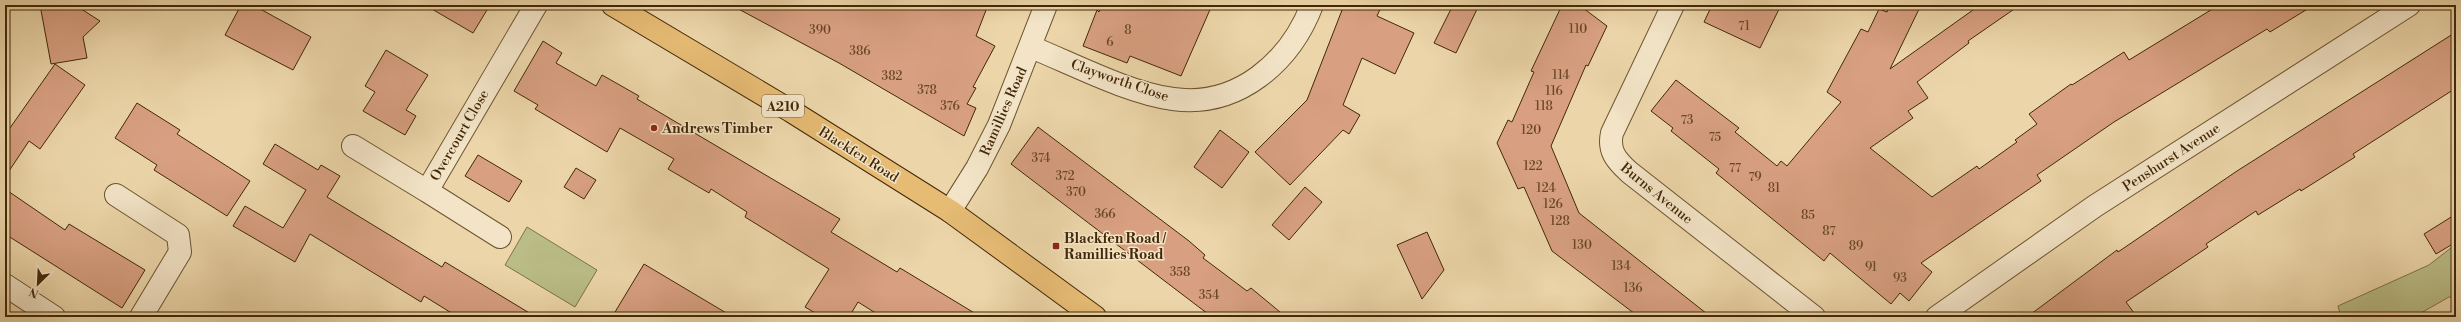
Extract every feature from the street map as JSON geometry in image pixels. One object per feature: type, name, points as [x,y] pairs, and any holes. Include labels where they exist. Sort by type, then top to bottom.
[{"type":"main road","name":"Blackfen Road","points":[[613,5],[791,111],[950,211],[1095,317]]},
{"type":"street","name":"Overcourt Close","points":[[500,237],[427,191],[536,5]]},
{"type":"street","name":"Ramillies Road","points":[[950,211],[977,168],[999,125],[1031,47],[1046,5]]},
{"type":"street","name":"Clayworth Close","points":[[1031,47],[1146,92],[1173,99],[1213,98],[1246,87],[1263,75],[1295,40],[1312,5]]},
{"type":"street","name":"Burns Avenue","points":[[1673,5],[1612,133],[1609,143],[1612,153],[1629,172],[1814,317]]},
{"type":"street","name":"Penshurst Avenue","points":[[1937,317],[2095,206],[2409,5]]},
{"type":"street","points":[[352,146],[427,191]]},
{"type":"street","points":[[116,195],[178,235],[180,252],[141,317]]},
{"type":"street","points":[[5,286],[54,317]]},
{"type":"green space","points":[[527,227],[597,270],[575,307],[505,265]]},
{"type":"green space","points":[[2456,244],[2456,297],[2449,297],[2414,317],[2341,317],[2338,306],[2429,265]]},
{"type":"building","points":[[40,5],[75,5],[100,21],[83,37],[87,58],[51,64]]},
{"type":"building","points":[[241,5],[253,5],[311,37],[293,70],[225,35]]},
{"type":"building","points":[[425,5],[490,5],[473,33]]},
{"type":"building","points":[[731,5],[988,5],[976,36],[995,46],[973,87],[976,88],[967,104],[976,108],[964,136],[839,63]]},
{"type":"building","points":[[1102,5],[1212,5],[1181,76],[1130,56],[1127,63],[1083,46],[1097,10],[1099,12]]},
{"type":"building","points":[[1344,5],[1382,5],[1377,16],[1414,33],[1395,74],[1362,58],[1343,105],[1360,115],[1349,134],[1343,130],[1290,185],[1255,152],[1307,100]]},
{"type":"building","points":[[1453,5],[1479,5],[1456,53],[1434,43]]},
{"type":"building","points":[[1562,5],[1579,5],[1607,26],[1588,66],[1586,65],[1551,146],[1579,213],[1711,317],[1639,317],[1552,251],[1524,187],[1518,189],[1497,143],[1508,120],[1512,122],[1534,72],[1531,71]]},
{"type":"building","points":[[1712,5],[1781,5],[1760,48],[1704,22]]},
{"type":"building","points":[[1890,5],[1921,5],[1890,69],[1980,5],[2020,5],[1968,41],[1969,43],[1917,82],[1928,98],[1908,111],[1913,118],[1870,148],[1932,197],[1977,166],[1979,169],[2017,142],[2015,140],[2037,124],[2029,114],[2071,84],[2072,85],[2124,52],[2129,60],[2219,5],[2314,5],[2270,32],[2267,29],[2114,122],[2037,175],[2041,181],[1921,263],[1932,272],[1909,301],[1900,293],[1891,304],[1830,253],[1824,261],[1716,173],[1719,169],[1671,131],[1673,128],[1651,111],[1676,80],[1739,128],[1735,132],[1777,166],[1781,161],[1787,166],[1841,102],[1827,92],[1861,29],[1868,32],[1879,9],[1887,12]]},
{"type":"building","points":[[2456,32],[2456,88],[2353,154],[2355,157],[2301,191],[2300,189],[2258,215],[2256,211],[2206,244],[2208,247],[2126,302],[2137,317],[2027,317],[2117,250],[2118,252],[2237,171]]},
{"type":"building","points":[[543,41],[562,53],[556,63],[596,86],[602,75],[639,96],[637,99],[840,219],[831,232],[897,272],[900,268],[981,317],[882,317],[858,302],[849,317],[822,317],[805,307],[829,269],[745,217],[747,212],[711,189],[709,193],[668,169],[674,159],[620,128],[607,152],[535,109],[538,105],[514,91]]},
{"type":"building","points":[[386,50],[428,75],[406,110],[416,116],[405,135],[363,111],[375,92],[365,86]]},
{"type":"building","points":[[55,64],[85,85],[40,149],[29,141],[5,177],[5,135]]},
{"type":"building","points":[[137,103],[180,130],[177,134],[250,181],[227,216],[154,170],[157,165],[115,138]]},
{"type":"building","points":[[1038,127],[1189,241],[1205,255],[1203,258],[1247,291],[1251,288],[1286,317],[1212,317],[1011,164]]},
{"type":"building","points":[[1220,130],[1249,152],[1222,188],[1194,167]]},
{"type":"building","points":[[275,144],[318,170],[321,165],[340,176],[327,197],[442,267],[445,262],[536,317],[458,317],[424,296],[421,302],[310,234],[295,262],[233,226],[245,206],[283,228],[306,190],[263,164]]},
{"type":"building","points":[[478,155],[522,181],[509,202],[465,176]]},
{"type":"building","points":[[576,168],[596,180],[584,199],[564,187]]},
{"type":"building","points":[[1305,187],[1322,202],[1289,240],[1272,225]]},
{"type":"building","points":[[5,189],[65,230],[69,224],[145,270],[122,308],[5,234]]},
{"type":"building","points":[[2456,214],[2456,242],[2436,254],[2424,234]]},
{"type":"building","points":[[1427,232],[1444,270],[1422,299],[1397,245]]},
{"type":"building","points":[[644,264],[733,317],[612,317]]},
{"type":"place","name":"Andrews Timber","points":[[654,128]]},
{"type":"place","name":"Blackfen Road / Ramillies Road","points":[[1056,246]]}]
